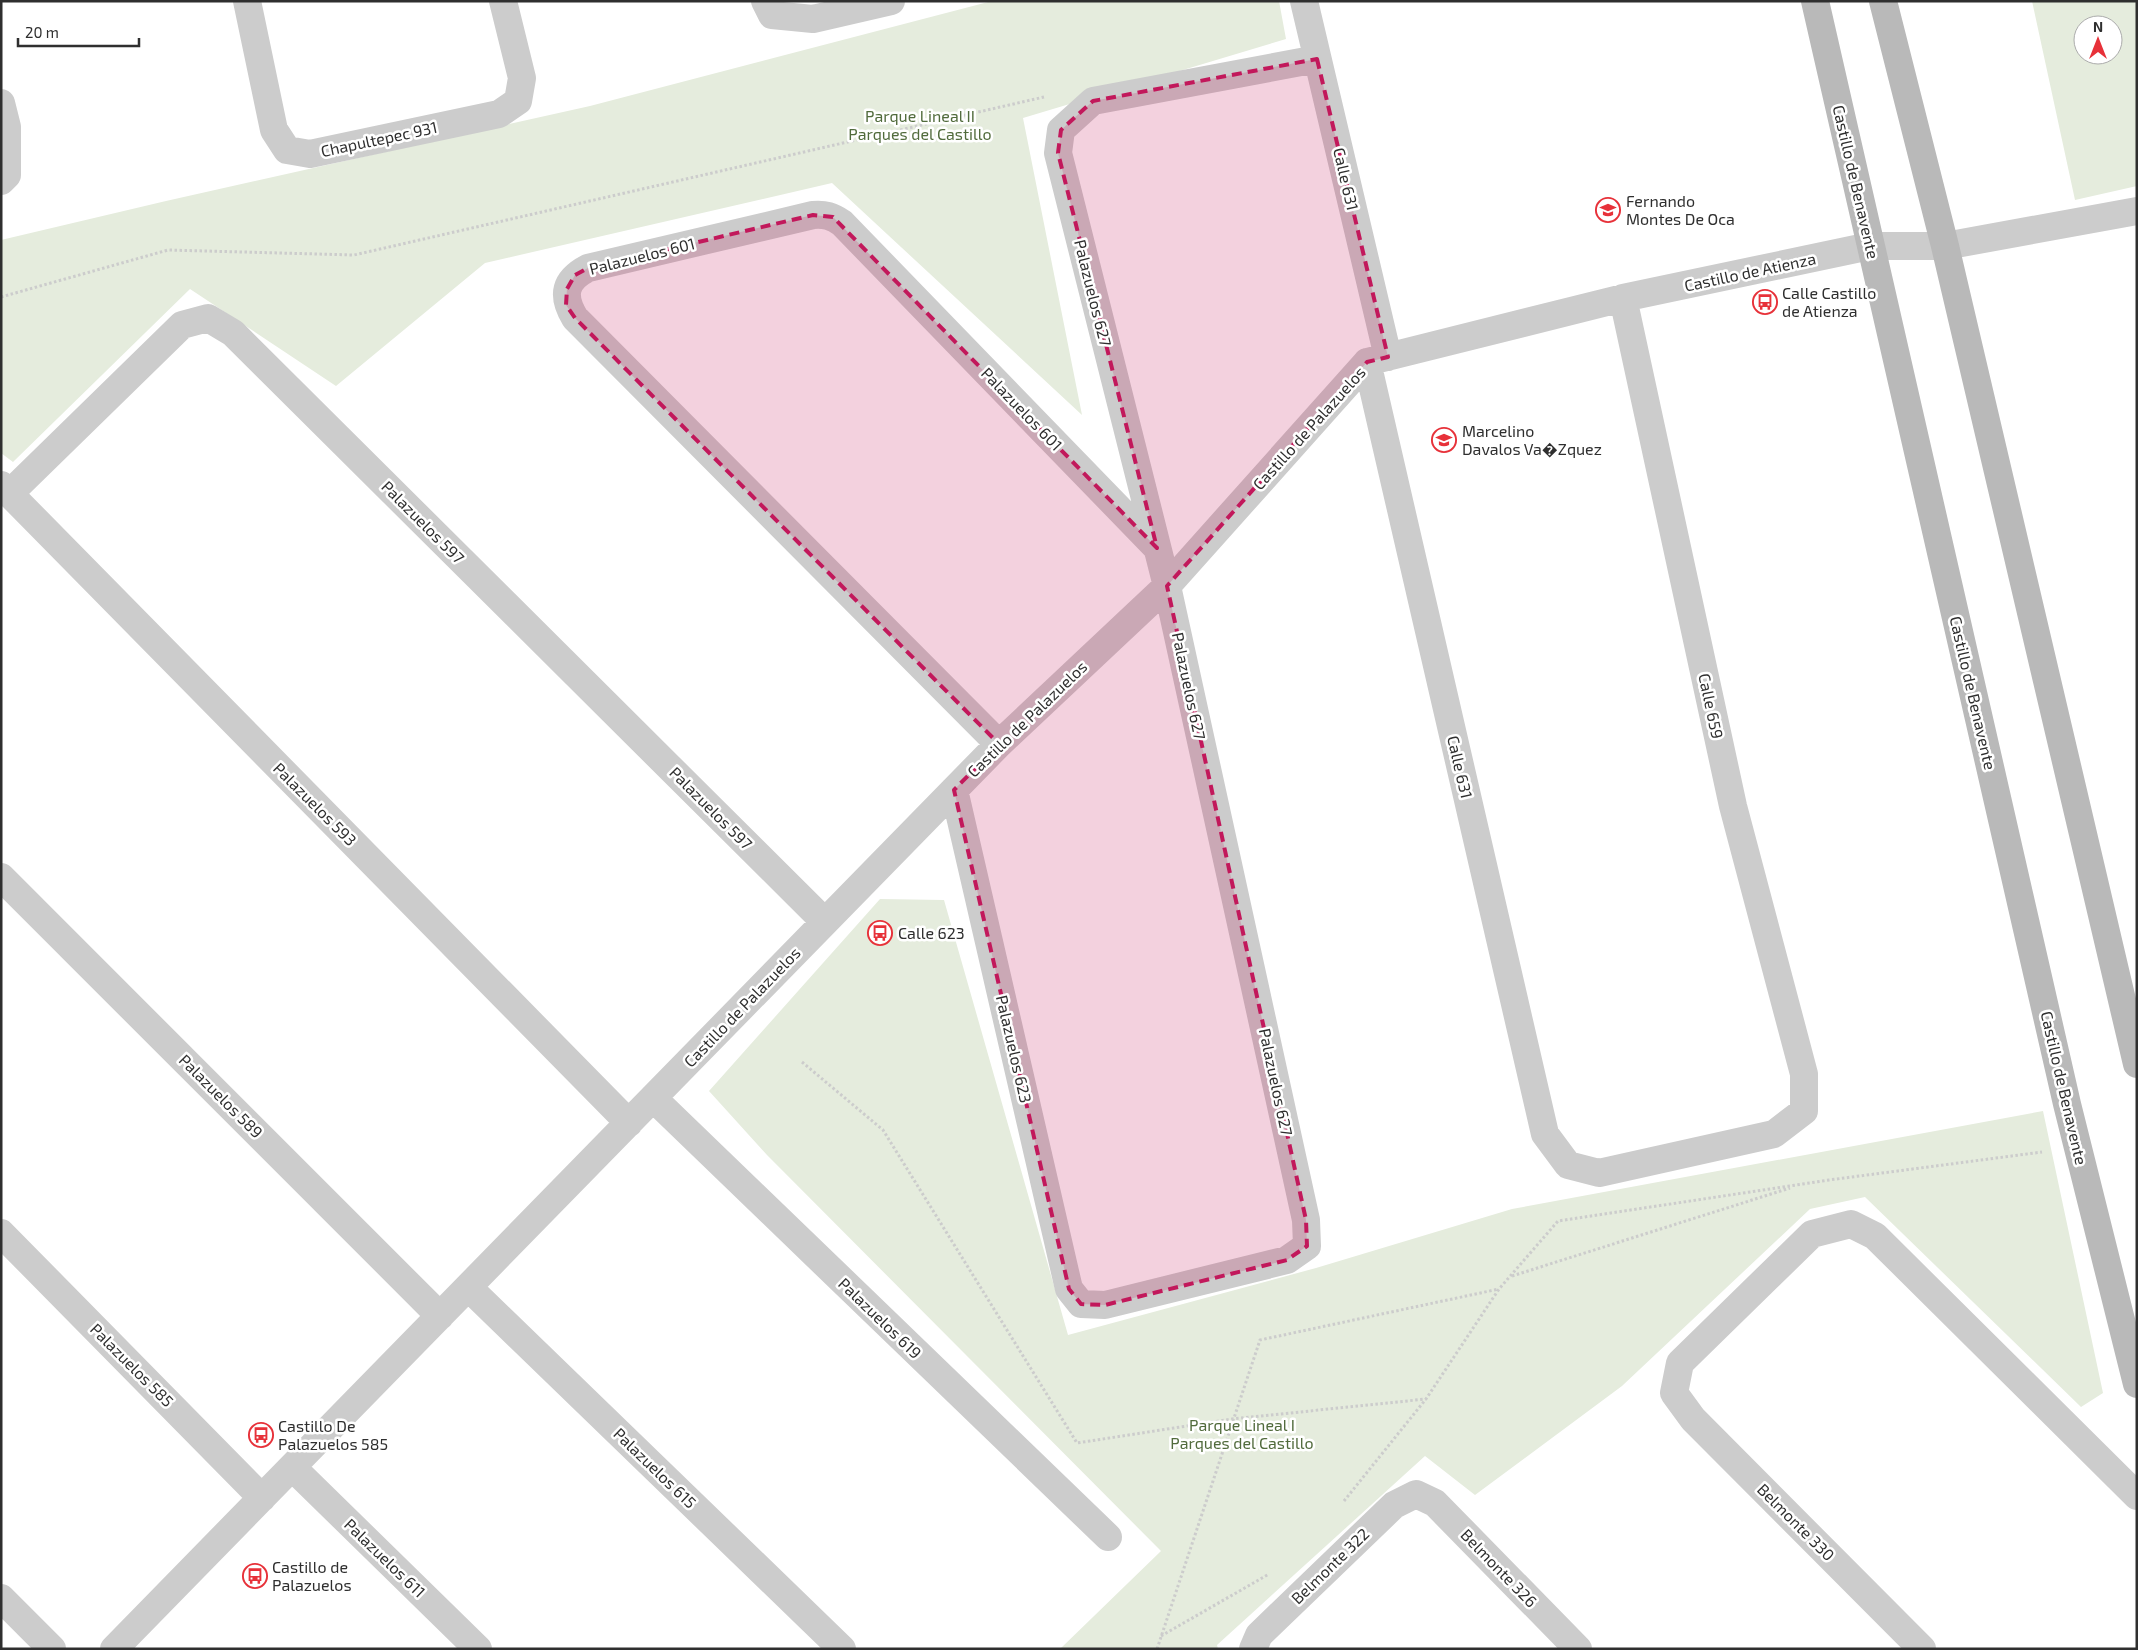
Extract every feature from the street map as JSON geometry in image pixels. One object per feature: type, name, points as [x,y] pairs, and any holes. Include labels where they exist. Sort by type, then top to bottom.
[{"type":"street","name":"Chapultepec 931","points":[[247,1],[274,130],[287,150],[310,154],[499,114],[518,101],[522,78],[503,1]]},
{"type":"street","points":[[764,1],[772,15],[813,19],[891,1]]},
{"type":"street","name":"Calle 631","points":[[1304,1],[1318,59],[1378,360],[1545,1134],[1568,1164]]},
{"type":"street","name":"Castillo de Benavente","points":[[1815,1],[2078,1146],[2137,1384]]},
{"type":"street","points":[[1883,1],[1946,246],[2137,1064]]},
{"type":"street","name":"Palazuelos 627","points":[[1081,1304],[1105,1305],[1286,1260],[1307,1246],[1306,1220],[1167,586],[1058,152],[1061,130],[1093,101],[1318,59]]},
{"type":"street","points":[[1,103],[7,127],[6,175],[1,181]]},
{"type":"street","name":"Castillo de Atienza","points":[[1378,360],[1623,298],[1870,246],[1946,246],[2137,211]]},
{"type":"street","name":"Palazuelos 601","points":[[999,744],[574,318],[566,305],[567,289],[574,275],[588,268],[813,215],[823,214],[833,217],[849,230],[1157,548]]},
{"type":"street","name":"Calle 659","points":[[1568,1164],[1599,1173],[1774,1134],[1804,1111],[1804,1074],[1733,806],[1623,298]]},
{"type":"street","name":"Palazuelos 597","points":[[5,490],[182,325],[208,318],[233,333],[825,922]]},
{"type":"street","name":"Castillo de Palazuelos","points":[[114,1649],[999,744],[1167,586],[1378,360]]},
{"type":"street","name":"Palazuelos 593","points":[[5,490],[629,1123]]},
{"type":"street","name":"Palazuelos 623","points":[[954,790],[1069,1289],[1081,1304]]},
{"type":"street","name":"Palazuelos 589","points":[[1,877],[440,1316]]},
{"type":"street","name":"Palazuelos 619","points":[[653,1098],[1108,1537]]},
{"type":"street","name":"Belmonte 330","points":[[1922,1649],[1693,1419],[1674,1392],[1680,1363],[1812,1234],[1851,1224],[1875,1236],[2137,1496]]},
{"type":"street","name":"Palazuelos 585","points":[[1,1233],[262,1498]]},
{"type":"street","name":"Palazuelos 615","points":[[468,1287],[842,1649]]},
{"type":"street","name":"Palazuelos 611","points":[[292,1467],[478,1649]]},
{"type":"street","name":"Belmonte 322","points":[[1253,1649],[1259,1635],[1394,1504],[1416,1494]]},
{"type":"street","name":"Belmonte 326","points":[[1416,1494],[1435,1503],[1578,1649]]},
{"type":"street","points":[[1,1598],[52,1649]]},
{"type":"path","points":[[1,297],[168,250],[354,255],[1051,95]]},
{"type":"path","points":[[802,1062],[884,1130],[1077,1443],[1232,1419],[1426,1399]]},
{"type":"path","points":[[1342,1503],[1426,1399],[1500,1289],[1558,1221],[2078,1146]]},
{"type":"path","points":[[1512,1276],[1800,1185]]},
{"type":"path","points":[[1157,1649],[1232,1419],[1260,1340],[1500,1289]]},
{"type":"path","points":[[1161,1636],[1276,1570]]},
{"type":"highlighted area","points":[[1317,59],[1388,357],[1367,362],[1167,586],[1306,1220],[1307,1246],[1287,1260],[1105,1305],[1081,1304],[1069,1289],[954,790],[999,744],[575,318],[566,305],[567,289],[575,275],[588,268],[813,215],[833,217],[1157,548],[1058,153],[1061,130],[1093,101]]},
{"type":"green space","name":"Parque Lineal II Parques del Castillo","points":[[992,1],[1279,1],[1286,39],[1023,118],[1082,415],[832,183],[485,263],[336,386],[190,289],[13,462],[1,453],[1,240],[590,106]]},
{"type":"green space","points":[[2032,1],[2137,1],[2137,186],[2075,200]]},
{"type":"green space","name":"Parque Lineal I Parques del Castillo","points":[[880,899],[944,900],[1068,1335],[1316,1268],[1512,1209],[2043,1111],[2103,1393],[2081,1407],[1865,1197],[1810,1209],[1622,1386],[1475,1495],[1425,1456],[1217,1645],[1218,1649],[1060,1649],[1161,1551],[767,1155],[709,1091]]},
{"type":"place","name":"Fernando Montes De Oca","points":[[1608,210]]},
{"type":"place","name":"Calle Castillo de Atienza","points":[[1765,302]]},
{"type":"place","name":"Marcelino Davalos Va�Zquez","points":[[1444,440]]},
{"type":"place","name":"Calle 623","points":[[880,933]]},
{"type":"place","name":"Castillo De Palazuelos 585","points":[[261,1435]]},
{"type":"place","name":"Castillo de Palazuelos","points":[[255,1576]]}]
